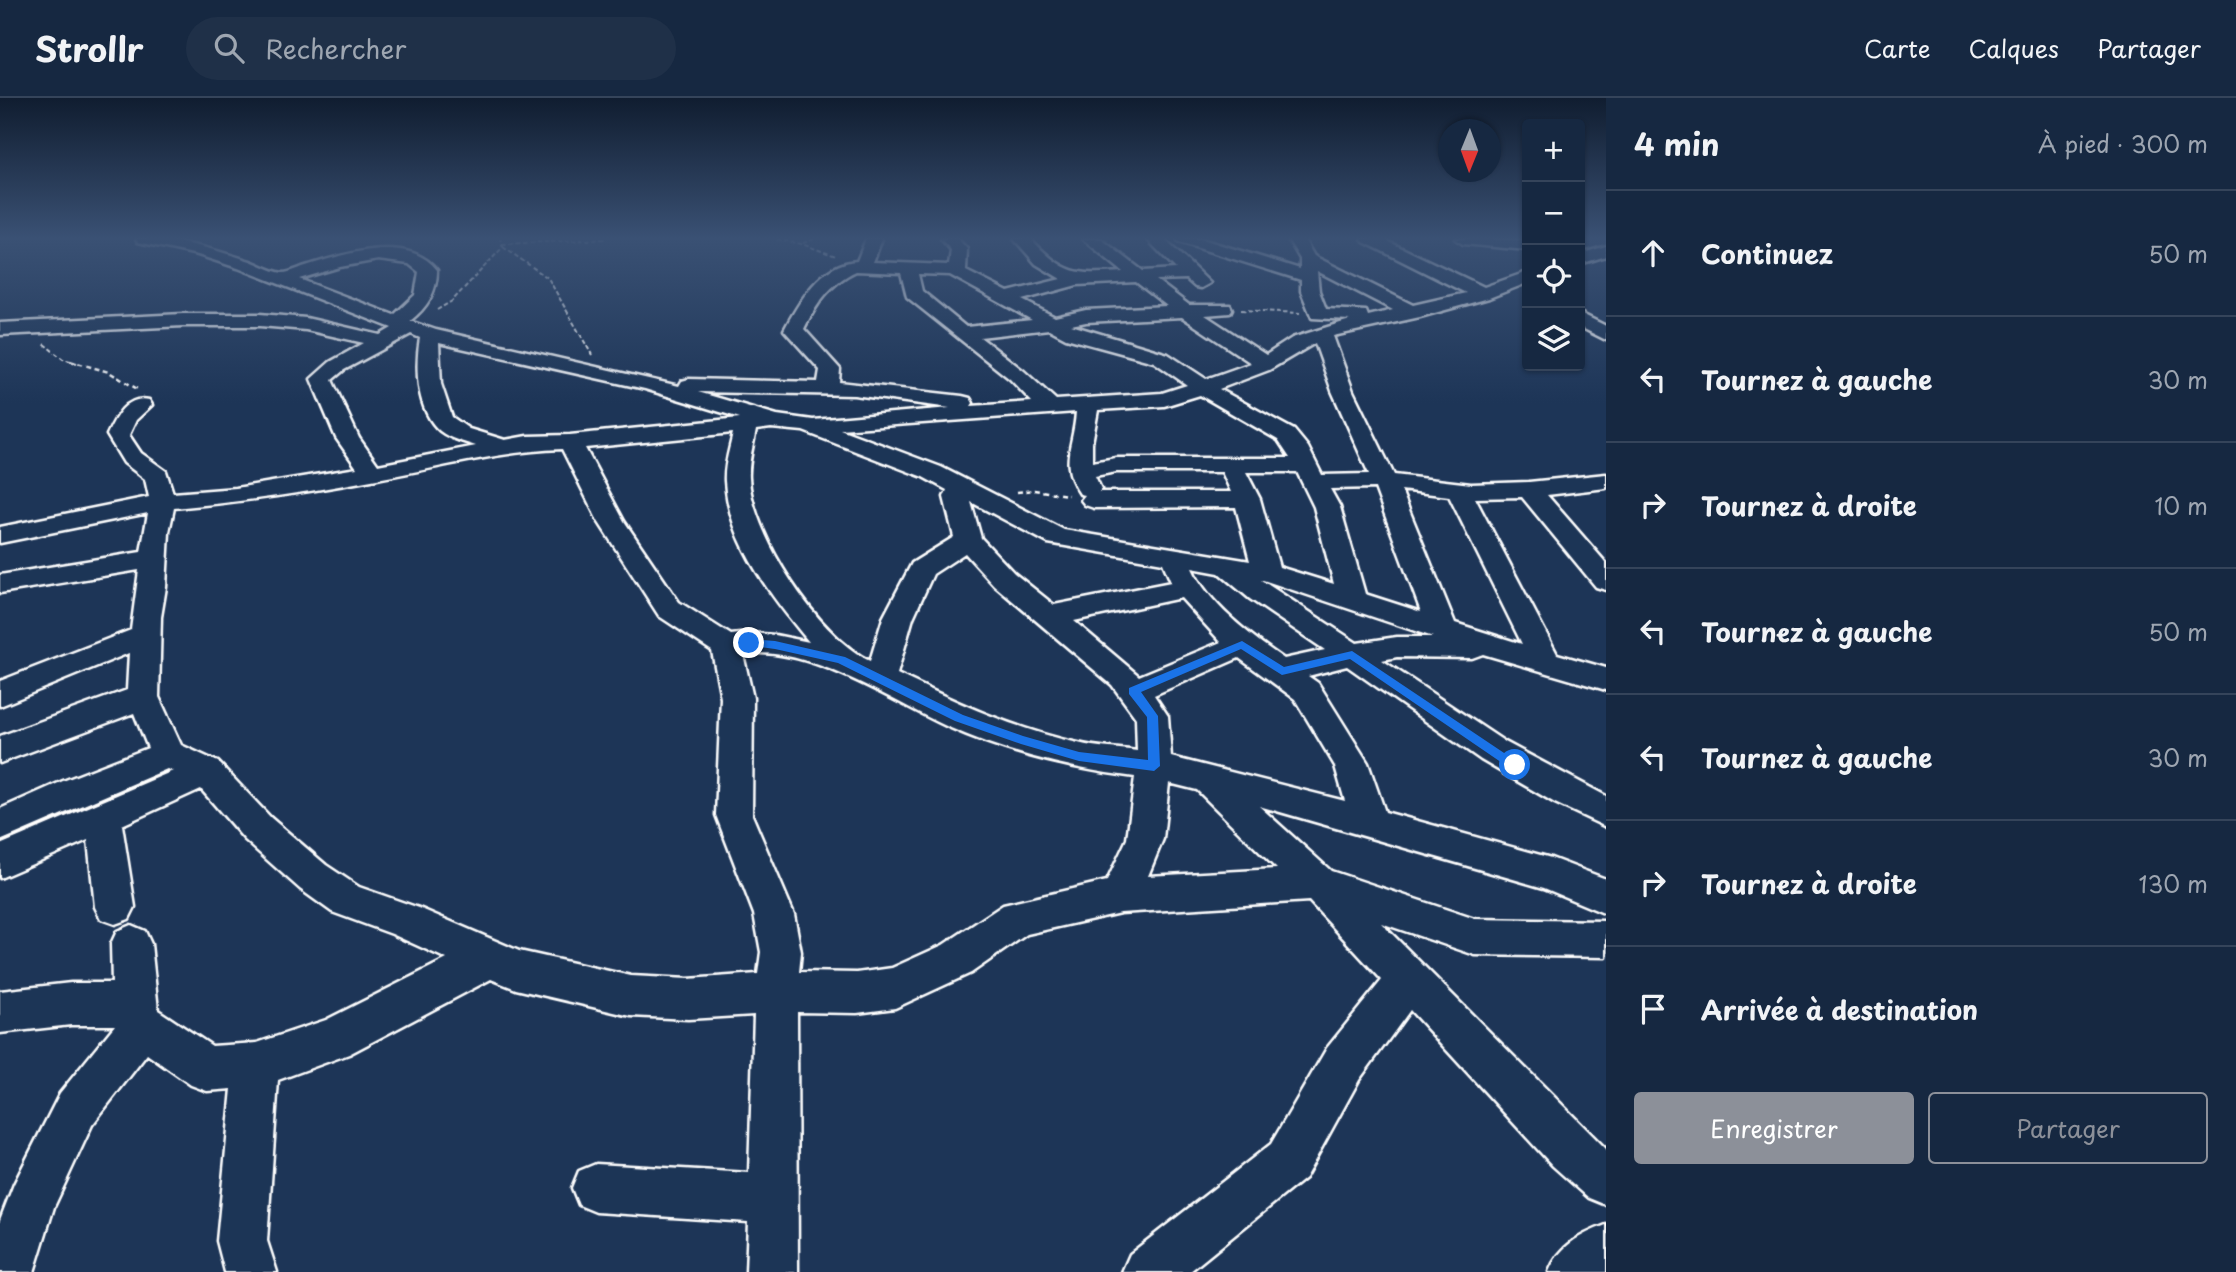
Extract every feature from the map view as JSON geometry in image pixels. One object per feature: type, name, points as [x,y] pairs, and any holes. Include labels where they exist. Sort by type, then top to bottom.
[{"type":"street","points":[[315,294],[403,332],[426,362],[438,417],[451,429],[502,447]]},
{"type":"street","points":[[372,473],[348,438],[321,379],[337,366],[403,332],[410,313],[424,294]]},
{"type":"street","points":[[816,294],[802,311],[793,330],[830,369],[828,387]]},
{"type":"street","points":[[914,294],[1017,375],[1049,406]]},
{"type":"street","points":[[999,294],[1097,342],[1161,358],[1176,366],[1213,395],[1286,435],[1327,507],[1352,599]]},
{"type":"street","points":[[1007,298],[1024,294]]},
{"type":"street","points":[[1162,294],[1184,310],[1272,360]]},
{"type":"street","points":[[1210,294],[1272,360]]},
{"type":"street","points":[[1311,294],[1331,363],[1364,443],[1384,481],[1443,628]]},
{"type":"street","points":[[1368,294],[1413,313]]},
{"type":"street","points":[[0,534],[163,502],[236,495],[372,473],[527,443],[570,442],[775,422],[807,425],[1049,406],[1144,402],[1204,387],[1272,360],[1321,323],[1387,318],[1487,294]]},
{"type":"street","points":[[962,333],[1054,323],[1086,316],[1223,309]]},
{"type":"street","points":[[7,329],[183,320],[260,320],[403,332],[650,384],[775,422]]},
{"type":"street","points":[[1585,322],[1606,334]]},
{"type":"street","points":[[650,384],[828,387],[917,395],[1001,411]]},
{"type":"street","points":[[1086,404],[1088,420],[1080,444],[1079,471],[1094,499],[1140,550]]},
{"type":"street","points":[[141,405],[126,417],[118,435],[132,458],[157,477],[163,502],[153,559],[145,636],[143,697],[168,754],[206,772],[258,829],[313,877],[346,900],[405,921],[516,970],[572,985],[631,996],[688,999],[793,992],[858,993],[895,988],[957,959],[1017,918],[1120,896],[1318,884],[1475,937],[1606,939]]},
{"type":"street","points":[[746,425],[737,477],[741,510],[762,555],[797,610],[841,660]]},
{"type":"street","points":[[807,425],[932,472],[1057,537],[1267,572],[1498,648],[1606,679]]},
{"type":"street","points":[[570,442],[611,521],[669,609],[726,646],[749,643],[775,645],[841,660],[959,718],[1021,740],[1079,757],[1154,766],[1209,782],[1269,794],[1551,874],[1606,897]]},
{"type":"street","points":[[1079,471],[1115,465],[1231,465],[1458,489],[1529,489],[1605,481]]},
{"type":"street","points":[[1231,465],[1247,499],[1267,572]]},
{"type":"street","points":[[1458,489],[1546,662]]},
{"type":"street","points":[[1529,489],[1606,581]]},
{"type":"street","points":[[971,493],[957,497],[968,540],[1004,579],[1123,677],[1152,716],[1154,766],[1145,839],[1120,896]]},
{"type":"street","points":[[1094,499],[1247,499]]},
{"type":"street","points":[[880,680],[898,618],[922,569],[968,540]]},
{"type":"street","points":[[1173,555],[1187,588],[1242,645],[1307,691],[1351,763],[1370,822]]},
{"type":"street","points":[[0,584],[153,559]]},
{"type":"street","points":[[1228,565],[1254,589],[1515,765],[1606,812]]},
{"type":"street","points":[[1049,616],[1187,588]]},
{"type":"street","points":[[0,694],[48,672],[145,636]]},
{"type":"street","points":[[1133,691],[1242,645]]},
{"type":"street","points":[[726,646],[737,698],[734,815],[774,914],[781,952],[776,994],[772,1272]]},
{"type":"street","points":[[1282,671],[1352,654],[1397,647],[1498,648]]},
{"type":"street","points":[[0,750],[143,697]]},
{"type":"street","points":[[0,825],[75,791],[168,754]]},
{"type":"street","points":[[0,862],[206,772]]},
{"type":"street","points":[[1209,782],[1318,884],[1570,1149],[1606,1181]]},
{"type":"street","points":[[103,817],[115,906]]},
{"type":"street","points":[[0,874],[0,880]]},
{"type":"street","points":[[8,1272],[31,1201],[76,1109],[138,1015],[131,944]]},
{"type":"street","points":[[0,1012],[71,1004],[138,1015],[207,1069],[257,1065],[334,1039],[489,959]]},
{"type":"street","points":[[1148,1272],[1288,1161],[1343,1064],[1408,979]]},
{"type":"street","points":[[251,1272],[242,1241],[257,1065]]},
{"type":"street","points":[[597,1188],[775,1199]]},
{"type":"street","points":[[1575,1272],[1606,1250]]},
{"type":"path","points":[[403,332],[452,301],[458,294]]},
{"type":"path","points":[[559,294],[602,375]]},
{"type":"path","points":[[1223,309],[1321,323]]},
{"type":"path","points":[[7,329],[42,343],[63,359],[109,372],[139,388],[141,405]]},
{"type":"path","points":[[971,493],[1034,490],[1094,499]]},
{"type":"route","points":[[749,643],[775,645],[841,660],[959,718],[1021,740],[1079,757],[1154,766],[1152,716],[1133,691],[1242,645],[1282,671],[1352,654],[1515,765]]}]
